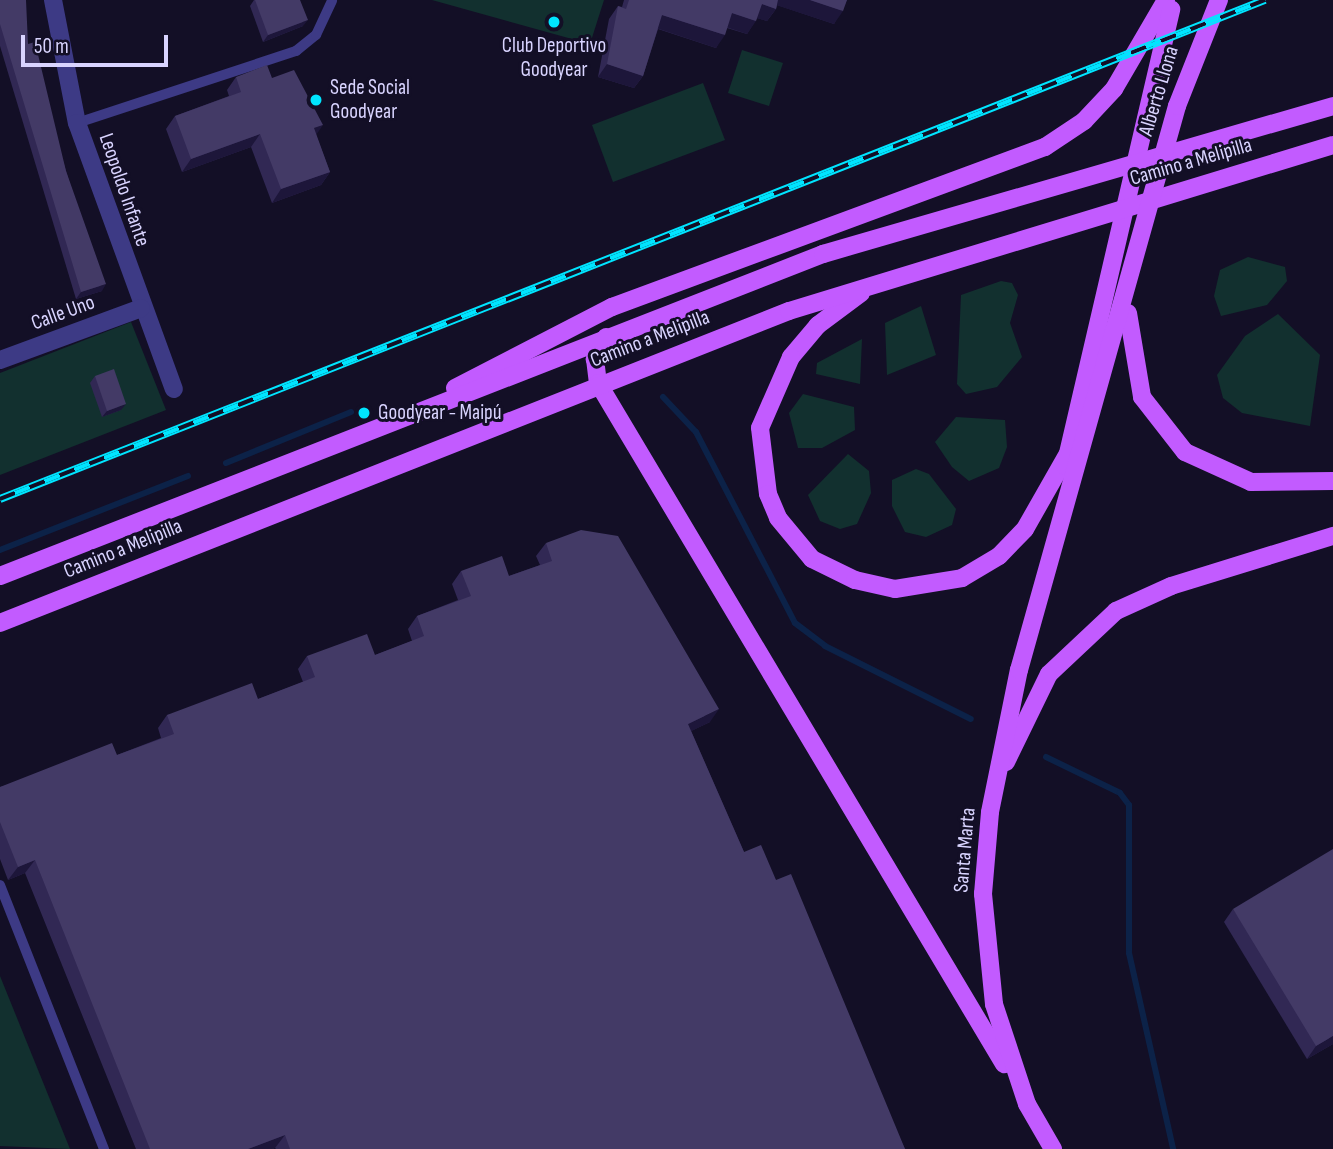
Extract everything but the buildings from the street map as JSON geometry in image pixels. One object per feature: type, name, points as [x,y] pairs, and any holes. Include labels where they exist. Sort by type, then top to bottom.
[{"type":"main road","points":[[429,406],[475,374],[612,307],[996,168],[1084,121],[1128,71],[1166,0]]},
{"type":"main road","name":"Santa Marta","points":[[1054,550],[1067,456],[1104,280],[1173,0]]},
{"type":"main road","name":"Alberto Llona","points":[[1131,280],[1186,75],[1219,0]]},
{"type":"main road","points":[[1301,115],[1333,96]]},
{"type":"main road","name":"Camino a Melipilla","points":[[0,576],[606,337],[904,227],[1333,106]]},
{"type":"main road","name":"Camino a Melipilla","points":[[0,623],[598,383],[890,276],[1327,148]]},
{"type":"main road","points":[[890,276],[818,326],[791,357],[766,405],[762,476],[778,518],[800,548],[832,571],[879,587],[948,583],[982,568],[1012,544],[1047,497],[1067,456]]},
{"type":"main road","points":[[1131,280],[1132,364],[1150,413],[1172,440],[1240,479],[1287,486],[1333,481]]},
{"type":"main road","name":"Santa Marta","points":[[1053,1149],[1027,1104],[1004,1041],[986,956],[990,812],[1016,682],[1131,280]]},
{"type":"main road","points":[[606,337],[595,359],[598,383],[1027,1104]]},
{"type":"main road","points":[[990,812],[1038,690],[1100,623],[1171,586],[1333,536]]},
{"type":"street","name":"Leopoldo Infante","points":[[53,0],[77,123],[141,308],[174,389]]},
{"type":"street","name":"Calle Uno","points":[[0,360],[141,308]]},
{"type":"lane","points":[[77,123],[296,51],[316,35],[332,0]]},
{"type":"lane","points":[[0,886],[104,1149]]},
{"type":"green space","name":"Club Deportivo Goodyear","points":[[432,0],[604,0],[590,44]]},
{"type":"green space","points":[[742,50],[783,63],[769,106],[728,93]]},
{"type":"green space","points":[[703,83],[725,140],[613,182],[592,125]]},
{"type":"green space","points":[[1248,257],[1285,267],[1287,281],[1267,305],[1221,316],[1214,296],[1220,270]]},
{"type":"green space","points":[[1001,281],[1012,283],[1018,295],[1010,323],[1022,357],[997,387],[966,394],[957,384],[961,295]]},
{"type":"green space","points":[[921,306],[936,355],[887,375],[885,323]]},
{"type":"green space","points":[[1278,314],[1320,355],[1310,426],[1242,413],[1223,398],[1217,375],[1245,336]]},
{"type":"green space","points":[[131,322],[166,410],[0,475],[0,373]]},
{"type":"green space","points":[[862,339],[860,384],[816,374],[817,363]]},
{"type":"green space","points":[[803,394],[854,407],[855,430],[822,448],[798,448],[789,413]]},
{"type":"green space","points":[[956,417],[1005,420],[1007,447],[999,468],[969,481],[952,467],[935,442]]},
{"type":"green space","points":[[848,454],[869,471],[871,493],[857,524],[840,529],[820,521],[808,495]]},
{"type":"green space","points":[[916,469],[929,474],[956,509],[952,525],[926,537],[905,532],[892,506],[892,480]]},
{"type":"green space","points":[[0,976],[70,1149],[0,1146]]},
{"type":"waterway","points":[[663,397],[696,432],[795,623],[825,646],[971,719]]},
{"type":"waterway","points":[[226,463],[351,412]]},
{"type":"waterway","points":[[0,550],[188,476]]},
{"type":"waterway","points":[[1046,757],[1120,793],[1129,805],[1129,953],[1173,1149]]},
{"type":"railway","points":[[0,499],[1265,0]]},
{"type":"place","name":"Club Deportivo Goodyear","points":[[554,22]]},
{"type":"place","name":"Sede Social Goodyear","points":[[316,100]]},
{"type":"place","name":"Goodyear - Maipú","points":[[364,413]]}]
